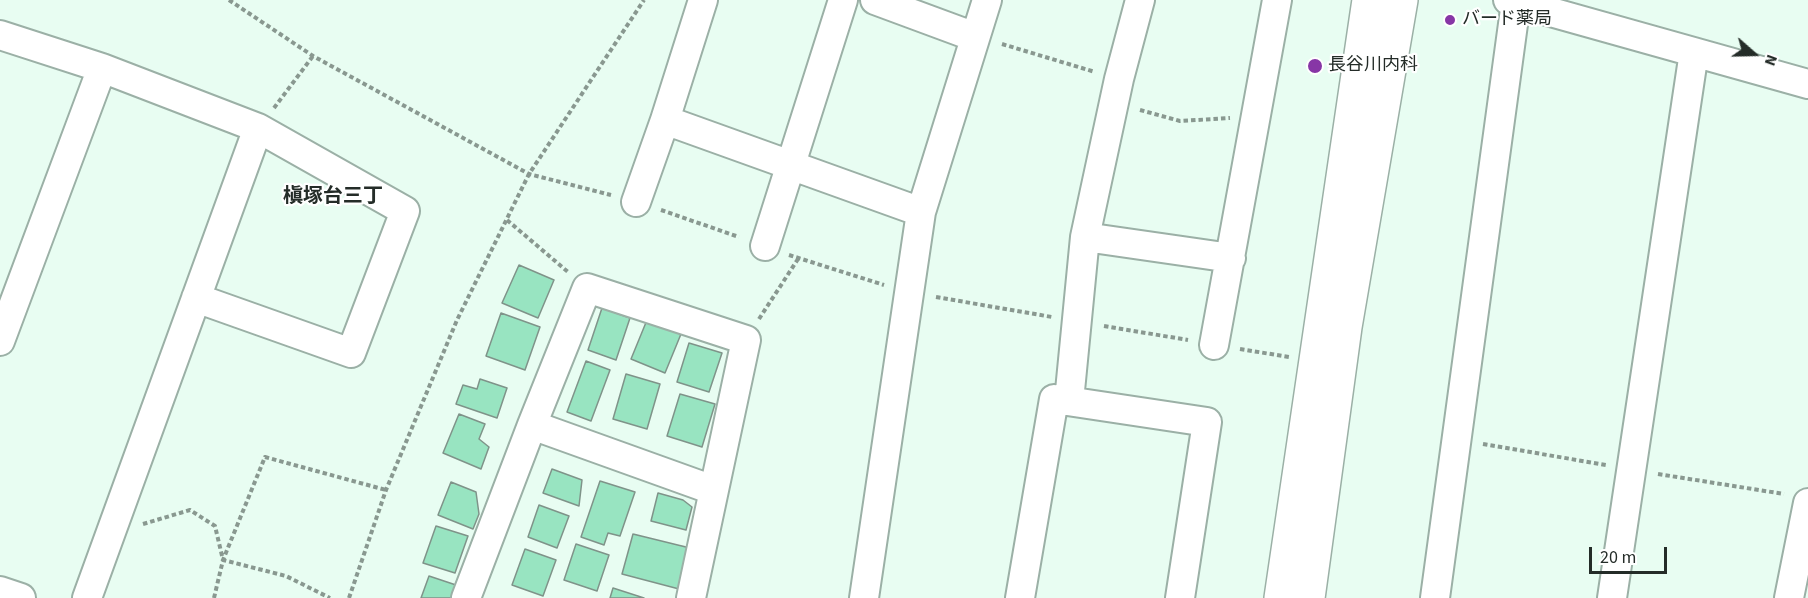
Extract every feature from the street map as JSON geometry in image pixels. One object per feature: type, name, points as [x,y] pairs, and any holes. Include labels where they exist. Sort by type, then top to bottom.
[{"type":"street","points":[[636,202],[703,0]]},
{"type":"street","points":[[765,246],[843,0]]},
{"type":"street","points":[[875,0],[975,37]]},
{"type":"street","points":[[864,598],[921,212],[987,0]]},
{"type":"street","points":[[1069,401],[1085,237],[1117,91],[1140,0]]},
{"type":"street","points":[[1214,345],[1277,0]]},
{"type":"street","points":[[1281,598],[1369,0]]},
{"type":"street","points":[[1308,598],[1345,327],[1401,0]]},
{"type":"street","points":[[1435,598],[1512,1],[1808,84]]},
{"type":"street","points":[[0,35],[102,68],[258,128],[405,211],[351,353],[196,298]]},
{"type":"street","points":[[1612,598],[1694,52]]},
{"type":"street","points":[[0,341],[102,68]]},
{"type":"street","points":[[665,120],[921,212]]},
{"type":"street","points":[[87,598],[258,128]]},
{"type":"street","points":[[1085,237],[1231,258]]},
{"type":"street","points":[[472,596],[532,425],[587,288],[746,340],[692,598]]},
{"type":"street","points":[[1020,598],[1054,399],[1206,422],[1180,598]]},
{"type":"street","points":[[532,425],[713,490]]},
{"type":"street","points":[[1789,598],[1808,503]]},
{"type":"street","points":[[0,591],[21,598]]},
{"type":"path","points":[[230,0],[313,56],[529,174]]},
{"type":"path","points":[[349,598],[386,490],[457,320],[529,174],[644,0]]},
{"type":"path","points":[[975,37],[1117,91],[1180,121],[1255,116]]},
{"type":"path","points":[[258,128],[313,56]]},
{"type":"path","points":[[507,220],[587,288]]},
{"type":"path","points":[[746,340],[798,259]]},
{"type":"path","points":[[214,598],[223,560],[266,457],[386,490]]},
{"type":"path","points":[[111,533],[190,510],[215,526],[223,560]]},
{"type":"path","points":[[223,560],[286,576],[330,598]]},
{"type":"building","points":[[519,265],[554,280],[538,318],[502,303]]},
{"type":"building","points":[[602,308],[630,318],[616,360],[588,350]]},
{"type":"building","points":[[501,313],[540,327],[525,370],[486,356]]},
{"type":"building","points":[[647,320],[681,334],[665,373],[631,359]]},
{"type":"building","points":[[689,343],[722,353],[709,392],[677,382]]},
{"type":"building","points":[[586,361],[610,370],[591,421],[567,412]]},
{"type":"building","points":[[626,374],[660,384],[647,429],[613,419]]},
{"type":"building","points":[[480,379],[507,388],[497,418],[456,404],[463,385],[477,389]]},
{"type":"building","points":[[680,394],[715,404],[702,447],[667,436]]},
{"type":"building","points":[[459,414],[485,424],[479,439],[489,447],[481,469],[443,453]]},
{"type":"building","points":[[552,469],[582,480],[579,506],[543,493]]},
{"type":"building","points":[[600,481],[635,492],[620,536],[608,533],[604,545],[581,537]]},
{"type":"building","points":[[451,482],[476,492],[479,514],[473,529],[438,515]]},
{"type":"building","points":[[658,493],[683,500],[692,507],[686,530],[651,521]]},
{"type":"building","points":[[539,505],[569,516],[557,548],[528,537]]},
{"type":"building","points":[[436,526],[468,536],[455,573],[423,563]]},
{"type":"building","points":[[633,534],[690,548],[679,589],[622,574]]},
{"type":"building","points":[[576,544],[609,555],[597,591],[564,580]]},
{"type":"building","points":[[525,549],[556,560],[543,596],[512,585]]},
{"type":"building","points":[[429,576],[456,585],[452,598],[421,598]]},
{"type":"building","points":[[613,588],[644,598],[610,598]]},
{"type":"place","name":"バード薬局","points":[[1450,20]]},
{"type":"place","name":"長谷川内科","points":[[1315,66]]},
{"type":"district","name":"槇塚台三丁","points":[[333,198]]}]
